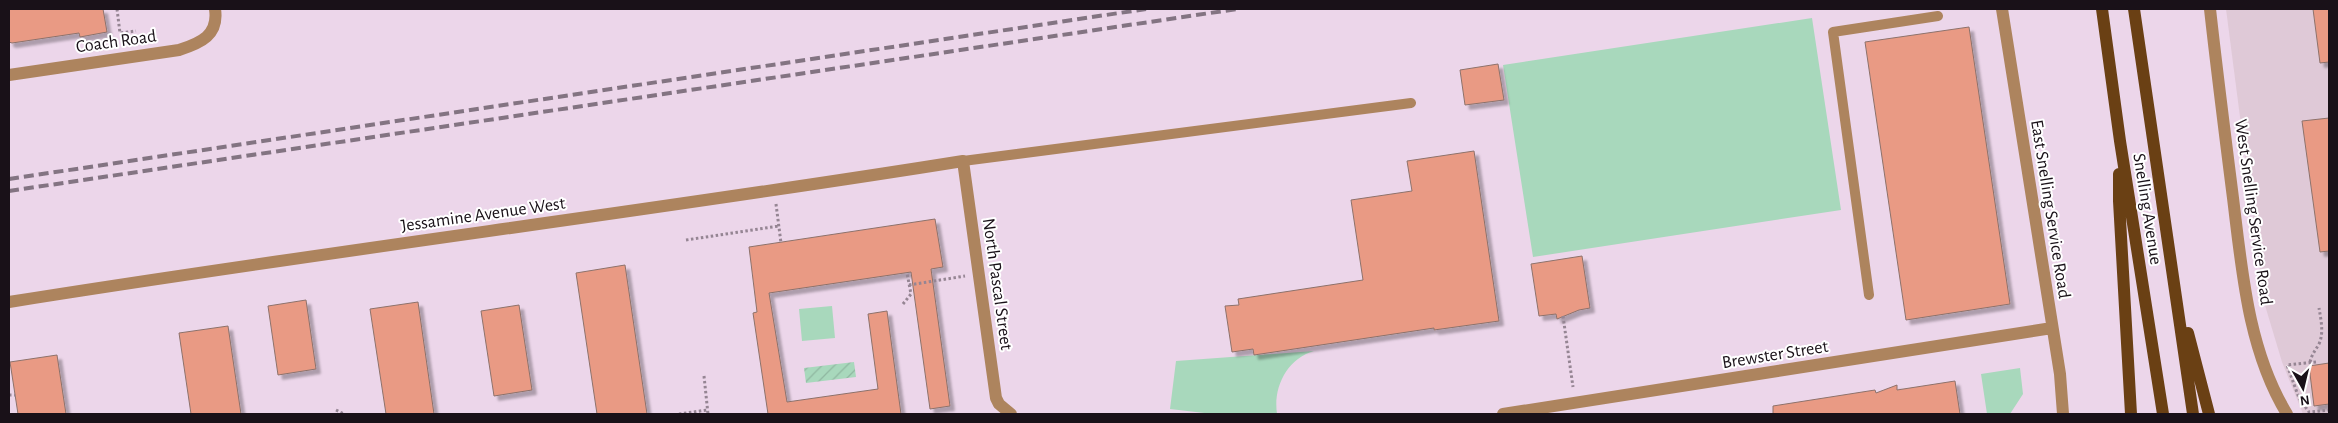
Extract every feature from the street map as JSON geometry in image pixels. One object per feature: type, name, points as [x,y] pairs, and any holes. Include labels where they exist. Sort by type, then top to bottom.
[{"type":"main road","name":"Snelling Avenue","points":[[2102,9],[2120,141],[2163,414]]},
{"type":"main road","name":"Snelling Avenue","points":[[2134,9],[2193,414]]},
{"type":"main road","points":[[2120,141],[2119,201],[2131,414]]},
{"type":"main road","points":[[2171,266],[2209,414]]},
{"type":"street","name":"East Snelling Service Road","points":[[2002,9],[2060,374],[2063,414]]},
{"type":"street","name":"West Snelling Service Road","points":[[2210,9],[2245,292],[2258,344],[2275,394],[2287,414]]},
{"type":"street","name":"Coach Road","points":[[9,75],[179,50],[197,44],[210,33],[215,14]]},
{"type":"street","name":"Jessamine Avenue West","points":[[9,302],[312,256],[774,191],[962,161]]},
{"type":"street","name":"North Pascal Street","points":[[962,161],[996,398],[1008,412]]},
{"type":"street","name":"Brewster Street","points":[[1503,414],[2052,328]]},
{"type":"lane","points":[[1869,295],[1834,32],[1938,16]]},
{"type":"lane","points":[[962,161],[1411,103]]},
{"type":"path","points":[[117,9],[120,33],[136,31]]},
{"type":"path","points":[[774,191],[781,243]]},
{"type":"path","points":[[686,240],[779,226]]},
{"type":"path","points":[[903,304],[911,294],[908,272]]},
{"type":"path","points":[[909,285],[979,274]]},
{"type":"path","points":[[2310,362],[2312,352],[2318,346],[2321,338],[2322,326],[2319,308]]},
{"type":"path","points":[[1563,316],[1572,376]]},
{"type":"path","points":[[2316,362],[2287,365],[2299,398],[2309,412],[2329,410]]},
{"type":"path","points":[[679,414],[708,412],[704,376]]},
{"type":"path","points":[[9,395],[15,394]]},
{"type":"path","points":[[336,410],[344,414]]},
{"type":"shaded area","points":[[2226,9],[2329,9],[2329,414],[2303,414],[2282,362],[2264,302]]},
{"type":"green space","points":[[1812,18],[1841,210],[1533,257],[1503,65]]},
{"type":"green space","points":[[832,306],[835,338],[802,341],[799,309]]},
{"type":"green space","points":[[1314,351],[1296,360],[1284,375],[1277,394],[1277,414],[1213,414],[1170,409],[1176,361]]},
{"type":"green space","points":[[854,362],[856,377],[806,383],[804,368]]},
{"type":"green space","points":[[2020,368],[2023,394],[2010,414],[1987,414],[1981,374]]},
{"type":"building","points":[[9,9],[103,9],[107,32],[80,37],[79,33],[12,43],[9,42]]},
{"type":"building","points":[[2313,9],[2329,9],[2329,62],[2320,63]]},
{"type":"building","points":[[1969,27],[2010,304],[1906,320],[1865,42]]},
{"type":"building","points":[[1498,64],[1504,100],[1465,105],[1460,70]]},
{"type":"building","points":[[2329,118],[2329,251],[2320,252],[2302,121]]},
{"type":"building","points":[[1474,151],[1499,321],[1434,330],[1434,328],[1254,355],[1253,349],[1232,352],[1225,306],[1239,305],[1238,299],[1363,280],[1351,200],[1412,191],[1407,161]]},
{"type":"building","points":[[935,219],[943,267],[931,269],[950,406],[930,409],[911,272],[769,293],[787,402],[878,389],[868,314],[887,311],[901,414],[768,414],[753,313],[757,312],[749,247]]},
{"type":"building","points":[[1582,256],[1590,308],[1579,310],[1557,319],[1556,314],[1539,316],[1531,264]]},
{"type":"building","points":[[625,265],[647,414],[597,414],[576,273]]},
{"type":"building","points":[[306,300],[316,369],[278,375],[268,306]]},
{"type":"building","points":[[418,302],[434,414],[386,414],[370,309]]},
{"type":"building","points":[[519,305],[532,390],[494,396],[481,311]]},
{"type":"building","points":[[228,326],[241,414],[191,414],[179,333]]},
{"type":"building","points":[[57,355],[66,414],[18,414],[10,362]]},
{"type":"building","points":[[2329,363],[2329,404],[2314,406],[2309,366]]},
{"type":"building","points":[[1955,381],[1960,414],[1773,414],[1773,406],[1875,390],[1876,393],[1897,385],[1897,390]]},
{"type":"railway","points":[[9,179],[1146,9]]},
{"type":"railway","points":[[9,191],[1237,9]]}]
